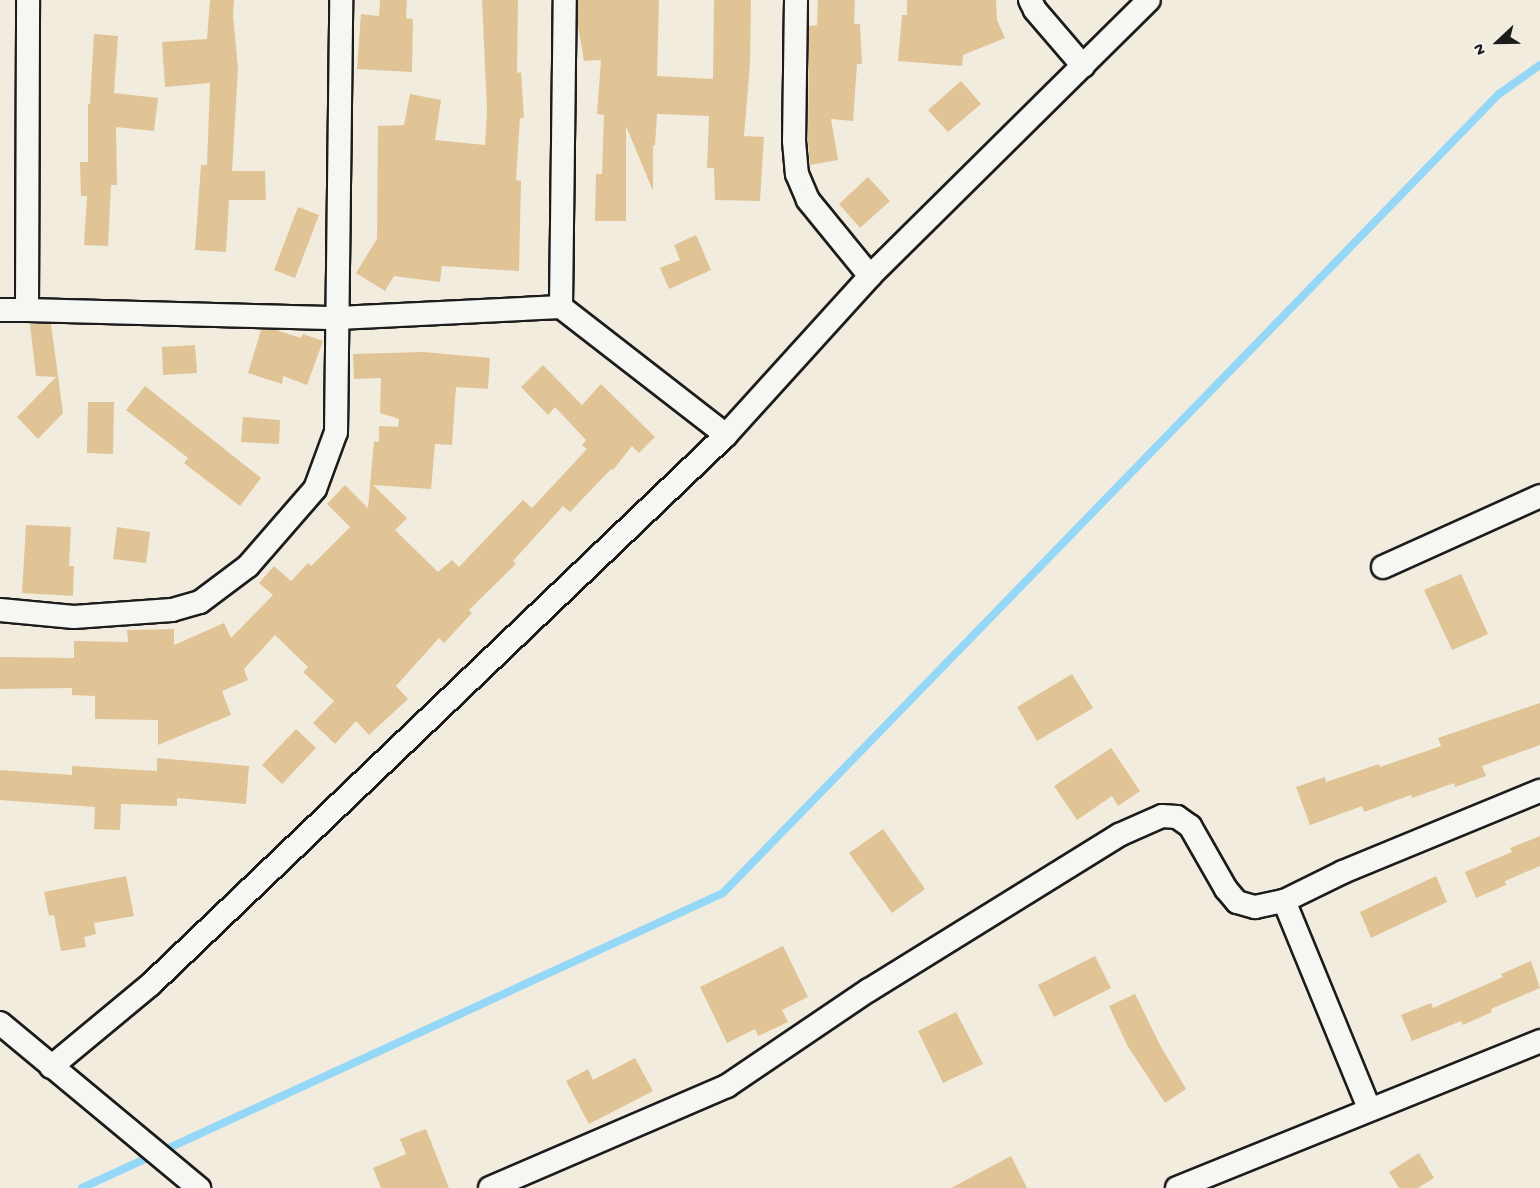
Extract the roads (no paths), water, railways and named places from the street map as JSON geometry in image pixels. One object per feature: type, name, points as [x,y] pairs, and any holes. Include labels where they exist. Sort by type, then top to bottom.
[{"type":"street","points":[[27,310],[28,0]]},
{"type":"street","points":[[0,610],[74,617],[172,610],[200,602],[248,566],[315,489],[336,432],[341,0]]},
{"type":"street","points":[[561,307],[565,0]]},
{"type":"street","points":[[796,0],[794,141],[797,174],[808,200],[870,276]]},
{"type":"street","points":[[1030,0],[1035,10],[1083,66]]},
{"type":"street","points":[[51,1067],[160,975],[726,435],[870,276],[1149,0]]},
{"type":"street","points":[[0,309],[338,318],[561,307],[726,435]]},
{"type":"street","points":[[1383,567],[1540,496]]},
{"type":"street","points":[[490,1188],[727,1086],[869,990],[1119,835],[1162,816],[1177,818],[1190,826],[1226,889],[1237,902],[1255,907],[1284,901],[1343,872],[1540,791]]},
{"type":"street","points":[[1284,901],[1370,1108]]},
{"type":"street","points":[[0,1023],[199,1188]]},
{"type":"street","points":[[1177,1188],[1540,1041]]},
{"type":"waterway","points":[[82,1188],[723,893],[1499,94],[1540,65]]}]
